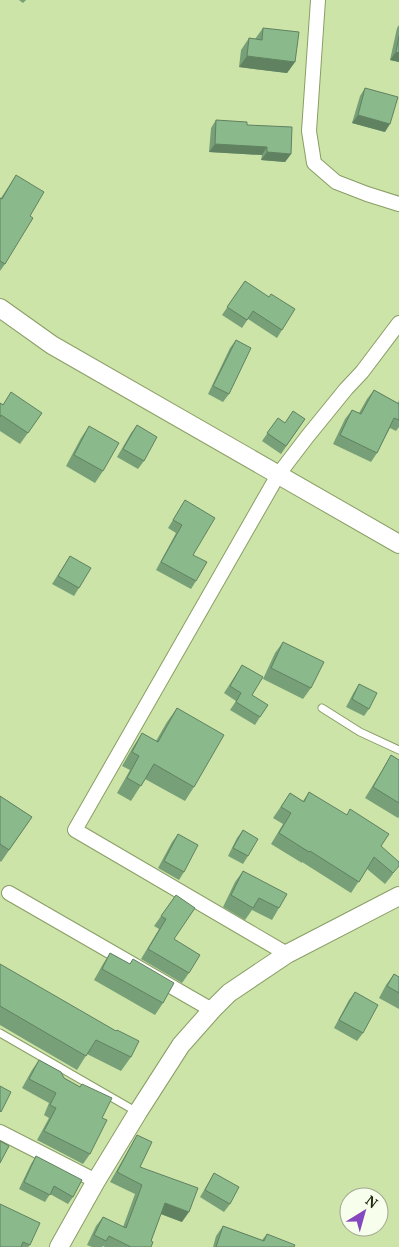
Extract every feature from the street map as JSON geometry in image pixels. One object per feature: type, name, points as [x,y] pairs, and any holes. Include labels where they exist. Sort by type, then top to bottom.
[{"type":"street","points":[[318,0],[309,131],[314,163],[336,182],[399,204]]},
{"type":"street","points":[[0,308],[52,345],[399,544]]},
{"type":"street","points":[[287,954],[75,830],[278,474],[340,396],[362,372],[399,323]]},
{"type":"street","points":[[9,893],[212,1010]]},
{"type":"street","points":[[59,1247],[96,1181],[181,1045],[212,1010],[229,993],[287,954],[399,896]]},
{"type":"street","points":[[0,1132],[96,1181]]},
{"type":"lane","points":[[322,708],[360,732],[399,750]]},
{"type":"lane","points":[[0,1033],[138,1112]]},
{"type":"building","points":[[263,28],[299,32],[295,62],[247,56],[249,38],[262,40]]},
{"type":"building","points":[[399,36],[399,53],[396,52]]},
{"type":"building","points":[[365,88],[398,97],[390,124],[358,115]]},
{"type":"building","points":[[216,120],[247,122],[247,125],[292,127],[291,154],[267,152],[267,147],[215,144]]},
{"type":"building","points":[[16,175],[44,192],[30,216],[33,218],[5,264],[0,261],[0,198],[2,199]]},
{"type":"building","points":[[245,281],[269,297],[271,294],[295,309],[282,330],[253,311],[247,320],[227,307]]},
{"type":"building","points":[[236,340],[251,348],[229,394],[213,386]]},
{"type":"building","points":[[374,390],[399,404],[399,420],[394,418],[377,453],[340,435],[352,410],[361,414]]},
{"type":"building","points":[[11,392],[42,413],[28,433],[1,415],[0,417],[0,403],[3,405]]},
{"type":"building","points":[[293,411],[305,419],[286,446],[267,433],[278,418],[285,423]]},
{"type":"building","points":[[137,425],[157,437],[144,461],[123,449]]},
{"type":"building","points":[[89,426],[119,443],[103,471],[74,455]]},
{"type":"building","points":[[185,500],[215,518],[193,555],[207,562],[196,581],[161,562],[182,525],[173,520]]},
{"type":"building","points":[[70,556],[91,568],[79,588],[58,576]]},
{"type":"building","points":[[283,642],[324,662],[311,688],[271,668]]},
{"type":"building","points":[[242,665],[263,677],[252,695],[268,705],[260,717],[236,702],[241,693],[230,686]]},
{"type":"building","points":[[359,684],[377,693],[369,709],[352,699]]},
{"type":"building","points":[[177,708],[224,735],[194,787],[154,764],[141,786],[127,778],[139,756],[132,752],[142,733],[158,742]]},
{"type":"building","points":[[391,755],[399,760],[399,803],[373,787]]},
{"type":"building","points":[[309,792],[347,815],[350,809],[389,834],[381,846],[399,862],[399,866],[393,873],[374,857],[359,882],[279,833],[291,813],[281,807],[290,793],[304,802]]},
{"type":"building","points":[[0,796],[32,817],[9,850],[0,844]]},
{"type":"building","points":[[243,830],[258,839],[248,856],[233,848]]},
{"type":"building","points":[[178,834],[198,845],[184,872],[164,861]]},
{"type":"building","points":[[243,871],[287,894],[279,908],[259,898],[253,908],[231,895]]},
{"type":"building","points":[[176,895],[195,908],[174,939],[200,955],[189,973],[148,949],[166,919],[161,916]]},
{"type":"building","points":[[110,953],[130,964],[133,959],[174,983],[163,1003],[102,969]]},
{"type":"building","points":[[0,964],[116,1031],[139,1041],[131,1057],[96,1040],[86,1056],[0,1006]]},
{"type":"building","points":[[394,974],[399,977],[399,993],[387,986]]},
{"type":"building","points":[[355,992],[378,1005],[363,1033],[339,1020]]},
{"type":"building","points":[[39,1060],[61,1072],[64,1078],[80,1087],[82,1084],[112,1098],[102,1118],[107,1120],[90,1154],[44,1131],[56,1108],[50,1105],[56,1093],[29,1079]]},
{"type":"building","points":[[0,1086],[11,1092],[1,1112],[0,1111]]},
{"type":"building","points":[[137,1135],[152,1142],[140,1167],[198,1188],[189,1212],[165,1203],[151,1241],[153,1242],[151,1247],[131,1247],[109,1236],[106,1241],[94,1235],[103,1217],[126,1228],[142,1185],[117,1172]]},
{"type":"building","points":[[0,1141],[9,1146],[0,1163]]},
{"type":"building","points":[[36,1156],[82,1180],[73,1197],[54,1186],[50,1195],[24,1182]]},
{"type":"building","points":[[214,1173],[239,1187],[230,1204],[205,1190]]},
{"type":"building","points":[[0,1204],[40,1223],[30,1245],[23,1242],[21,1247],[0,1247]]},
{"type":"building","points":[[223,1226],[264,1241],[267,1234],[295,1245],[294,1247],[216,1247]]}]
